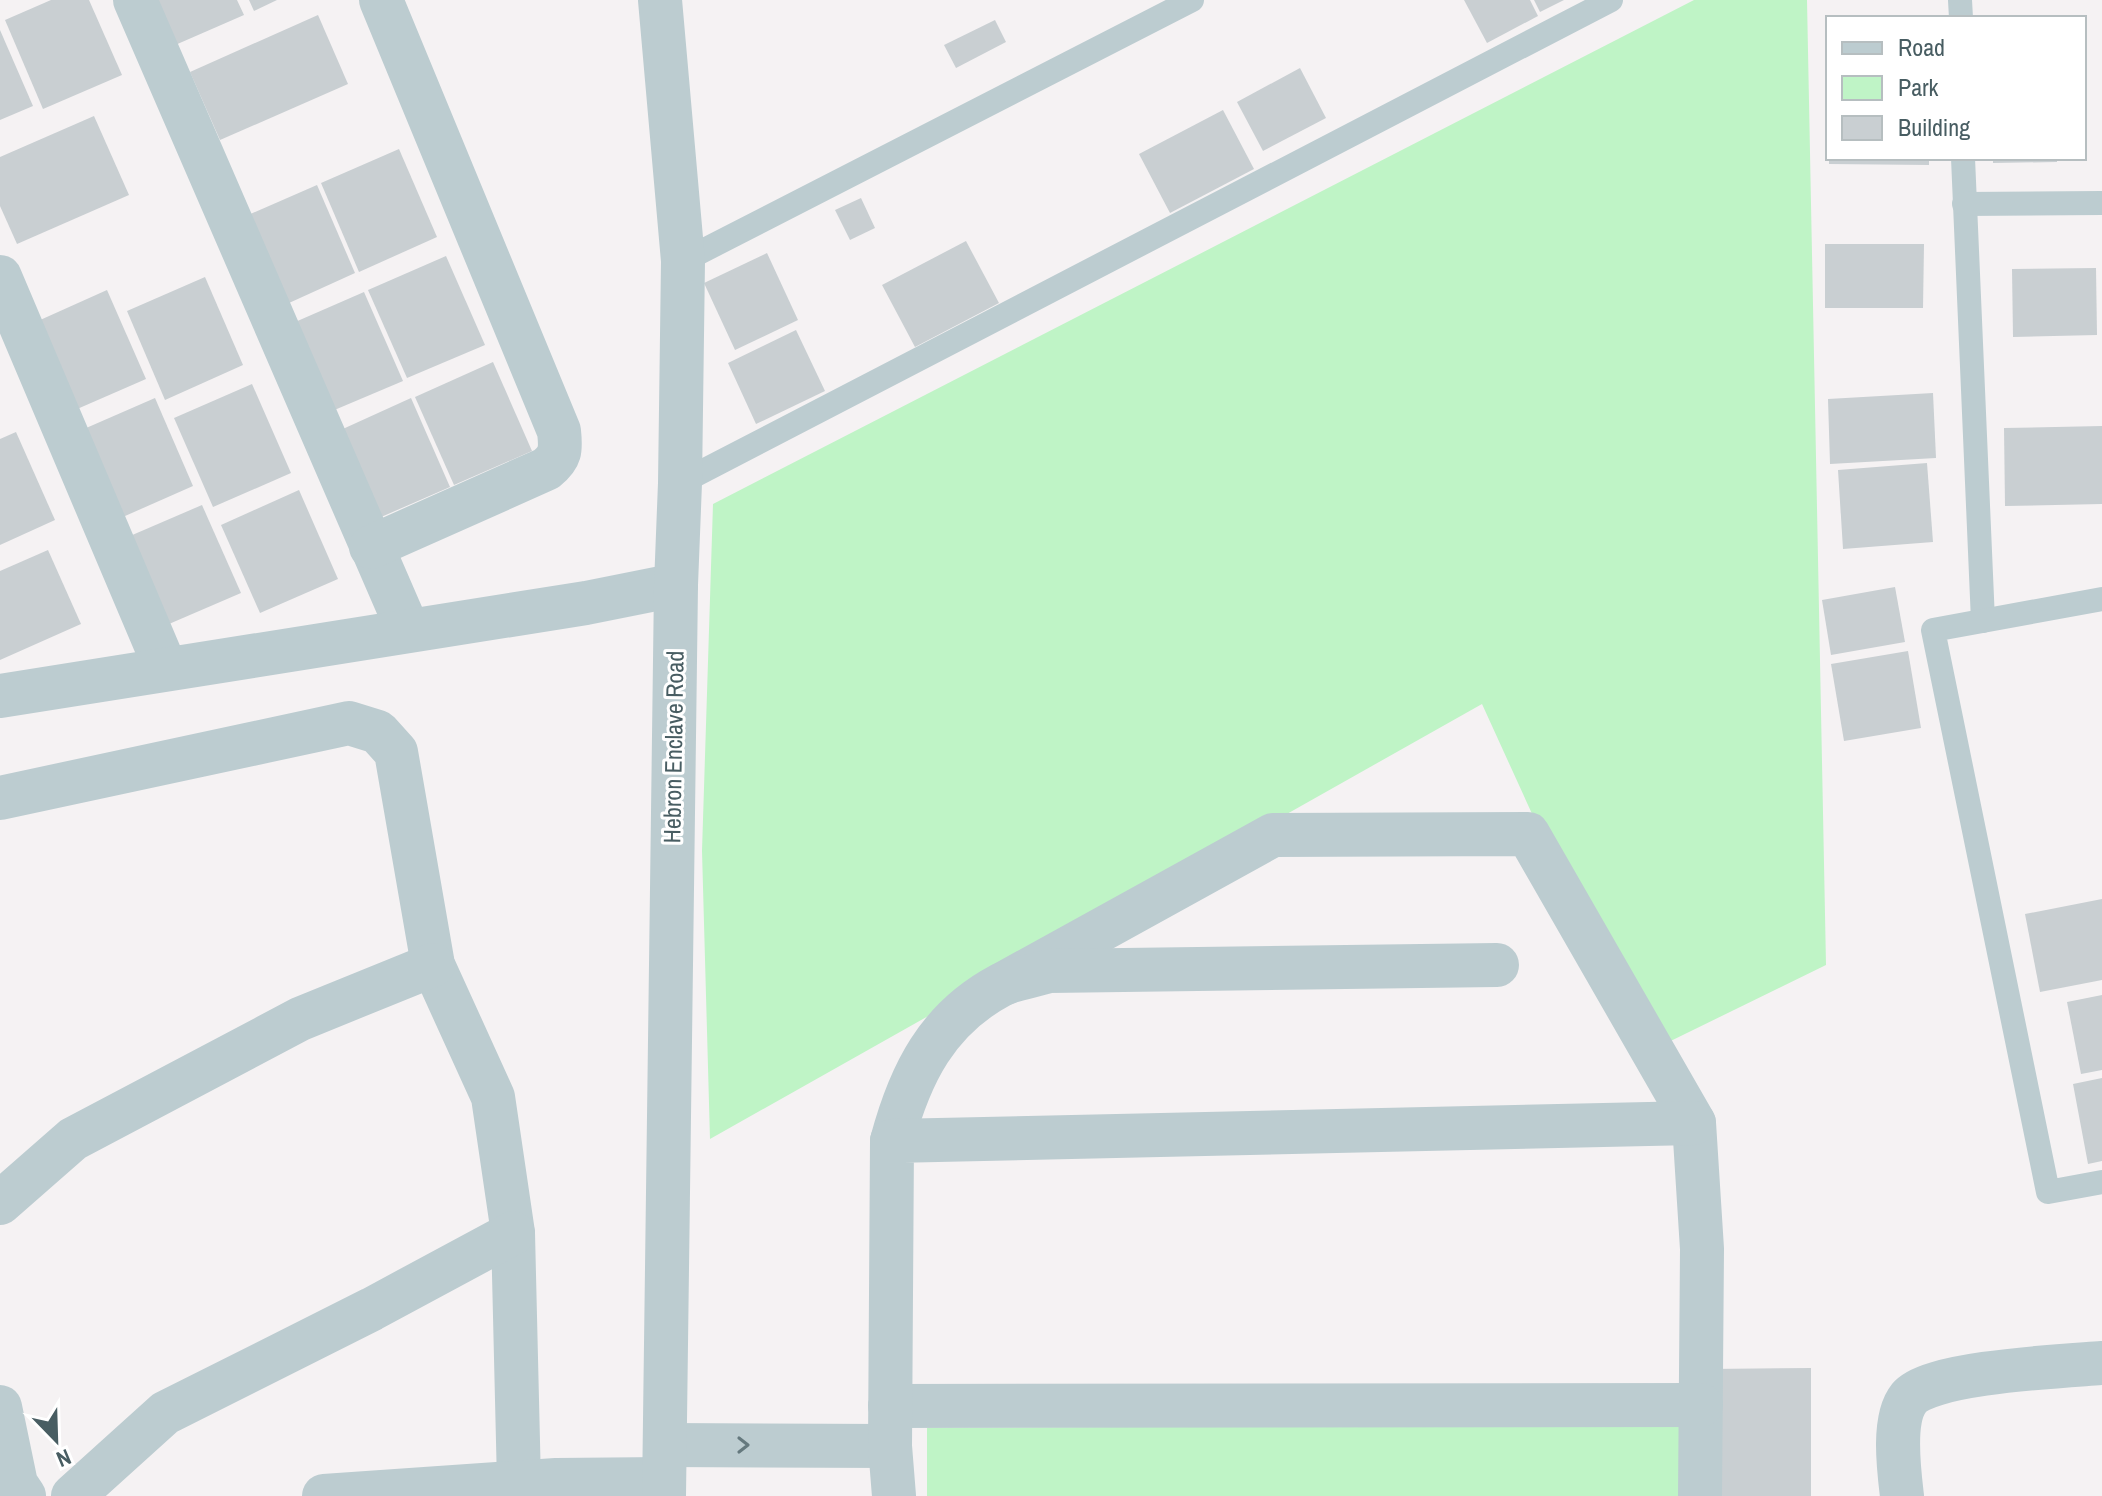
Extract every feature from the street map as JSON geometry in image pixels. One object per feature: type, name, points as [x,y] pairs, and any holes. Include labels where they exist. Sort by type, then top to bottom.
[{"type":"street","points":[[135,0],[408,630]]},
{"type":"street","points":[[371,547],[546,469],[556,461],[561,448],[559,431],[381,0]]},
{"type":"street","name":"Hebron Enclave Road","points":[[660,0],[683,261],[664,1473]]},
{"type":"street","points":[[0,277],[166,669]]},
{"type":"street","points":[[0,696],[586,603],[676,585]]},
{"type":"street","points":[[0,798],[349,723],[378,732],[396,752],[433,965],[493,1097],[513,1233],[519,1483]]},
{"type":"street","points":[[894,1496],[890,1426],[892,1141],[902,1104],[917,1070],[936,1040],[964,1010],[1003,984],[1273,835],[1528,834],[1694,1123],[1702,1249],[1700,1496]]},
{"type":"street","points":[[0,1203],[73,1139],[300,1019],[433,965]]},
{"type":"street","points":[[1003,984],[1049,971],[1497,965]]},
{"type":"street","points":[[892,1141],[1694,1123]]},
{"type":"street","points":[[73,1496],[165,1413],[372,1309],[513,1233]]},
{"type":"street","points":[[1902,1496],[1898,1460],[1900,1425],[1910,1396],[1929,1386],[1973,1376],[2102,1363]]},
{"type":"street","points":[[324,1496],[664,1473],[890,1426],[1701,1405]]},
{"type":"street","points":[[0,1407],[16,1484],[24,1496]]},
{"type":"lane","points":[[683,261],[1192,0]]},
{"type":"lane","points":[[680,483],[1611,0]]},
{"type":"lane","points":[[1963,160],[1983,621]]},
{"type":"lane","points":[[1964,204],[2102,203]]},
{"type":"lane","points":[[2102,599],[1933,630],[2048,1192],[2102,1182]]},
{"type":"green space","points":[[1694,0],[1807,0],[1826,965],[1642,1055],[1482,704],[710,1139],[702,851],[713,504]]},
{"type":"green space","points":[[1686,1424],[1686,1496],[927,1496],[927,1428]]},
{"type":"building","points":[[51,0],[89,0],[122,75],[43,109],[5,20]]},
{"type":"building","points":[[144,0],[237,0],[244,15],[166,49]]},
{"type":"building","points":[[249,0],[277,0],[254,11]]},
{"type":"building","points":[[1464,0],[1530,0],[1538,16],[1487,43]]},
{"type":"building","points":[[1534,0],[1564,0],[1540,12]]},
{"type":"building","points":[[318,15],[348,84],[220,140],[190,72]]},
{"type":"building","points":[[995,20],[1006,42],[956,68],[944,45]]},
{"type":"building","points":[[0,30],[33,106],[0,120]]},
{"type":"building","points":[[1300,68],[1326,118],[1263,151],[1237,102]]},
{"type":"building","points":[[1223,110],[1254,169],[1170,213],[1139,154]]},
{"type":"building","points":[[94,116],[129,195],[17,244],[0,206],[0,157]]},
{"type":"building","points":[[399,149],[437,237],[359,272],[321,183]]},
{"type":"building","points":[[1829,160],[1929,160],[1929,165],[1829,164]]},
{"type":"building","points":[[1993,160],[2057,160],[2057,162],[1993,163]]},
{"type":"building","points":[[317,185],[355,273],[278,308],[239,219]]},
{"type":"building","points":[[861,198],[875,228],[850,240],[835,210]]},
{"type":"building","points":[[966,241],[999,303],[915,347],[882,285]]},
{"type":"building","points":[[1825,244],[1924,244],[1923,308],[1825,308]]},
{"type":"building","points":[[767,253],[798,320],[735,350],[704,283]]},
{"type":"building","points":[[446,256],[485,345],[407,378],[368,290]]},
{"type":"building","points":[[2096,268],[2097,335],[2013,337],[2012,269]]},
{"type":"building","points":[[205,277],[243,365],[165,400],[127,311]]},
{"type":"building","points":[[107,290],[146,379],[68,413],[29,325]]},
{"type":"building","points":[[364,292],[403,381],[325,414],[286,326]]},
{"type":"building","points":[[796,330],[825,391],[756,424],[728,363]]},
{"type":"building","points":[[493,362],[532,451],[454,485],[415,397]]},
{"type":"building","points":[[252,384],[291,473],[213,507],[174,418]]},
{"type":"building","points":[[1933,393],[1936,458],[1830,464],[1828,399]]},
{"type":"building","points":[[155,398],[193,486],[116,520],[77,432]]},
{"type":"building","points":[[411,398],[450,487],[372,521],[334,433]]},
{"type":"building","points":[[2102,426],[2102,504],[2005,506],[2004,428]]},
{"type":"building","points":[[16,432],[55,520],[0,545],[0,439]]},
{"type":"building","points":[[1927,463],[1933,542],[1843,549],[1838,470]]},
{"type":"building","points":[[299,490],[338,579],[260,613],[221,525]]},
{"type":"building","points":[[202,505],[241,593],[162,627],[123,539]]},
{"type":"building","points":[[48,550],[81,624],[0,660],[0,571]]},
{"type":"building","points":[[1895,587],[1905,642],[1831,655],[1822,600]]},
{"type":"building","points":[[1908,651],[1921,728],[1844,741],[1831,664]]},
{"type":"building","points":[[2102,899],[2102,980],[2040,992],[2025,914]]},
{"type":"building","points":[[2102,995],[2102,1070],[2081,1074],[2067,1002]]},
{"type":"building","points":[[2102,1078],[2102,1161],[2088,1164],[2073,1084]]},
{"type":"building","points":[[1811,1368],[1811,1496],[1708,1496],[1708,1369]]}]
